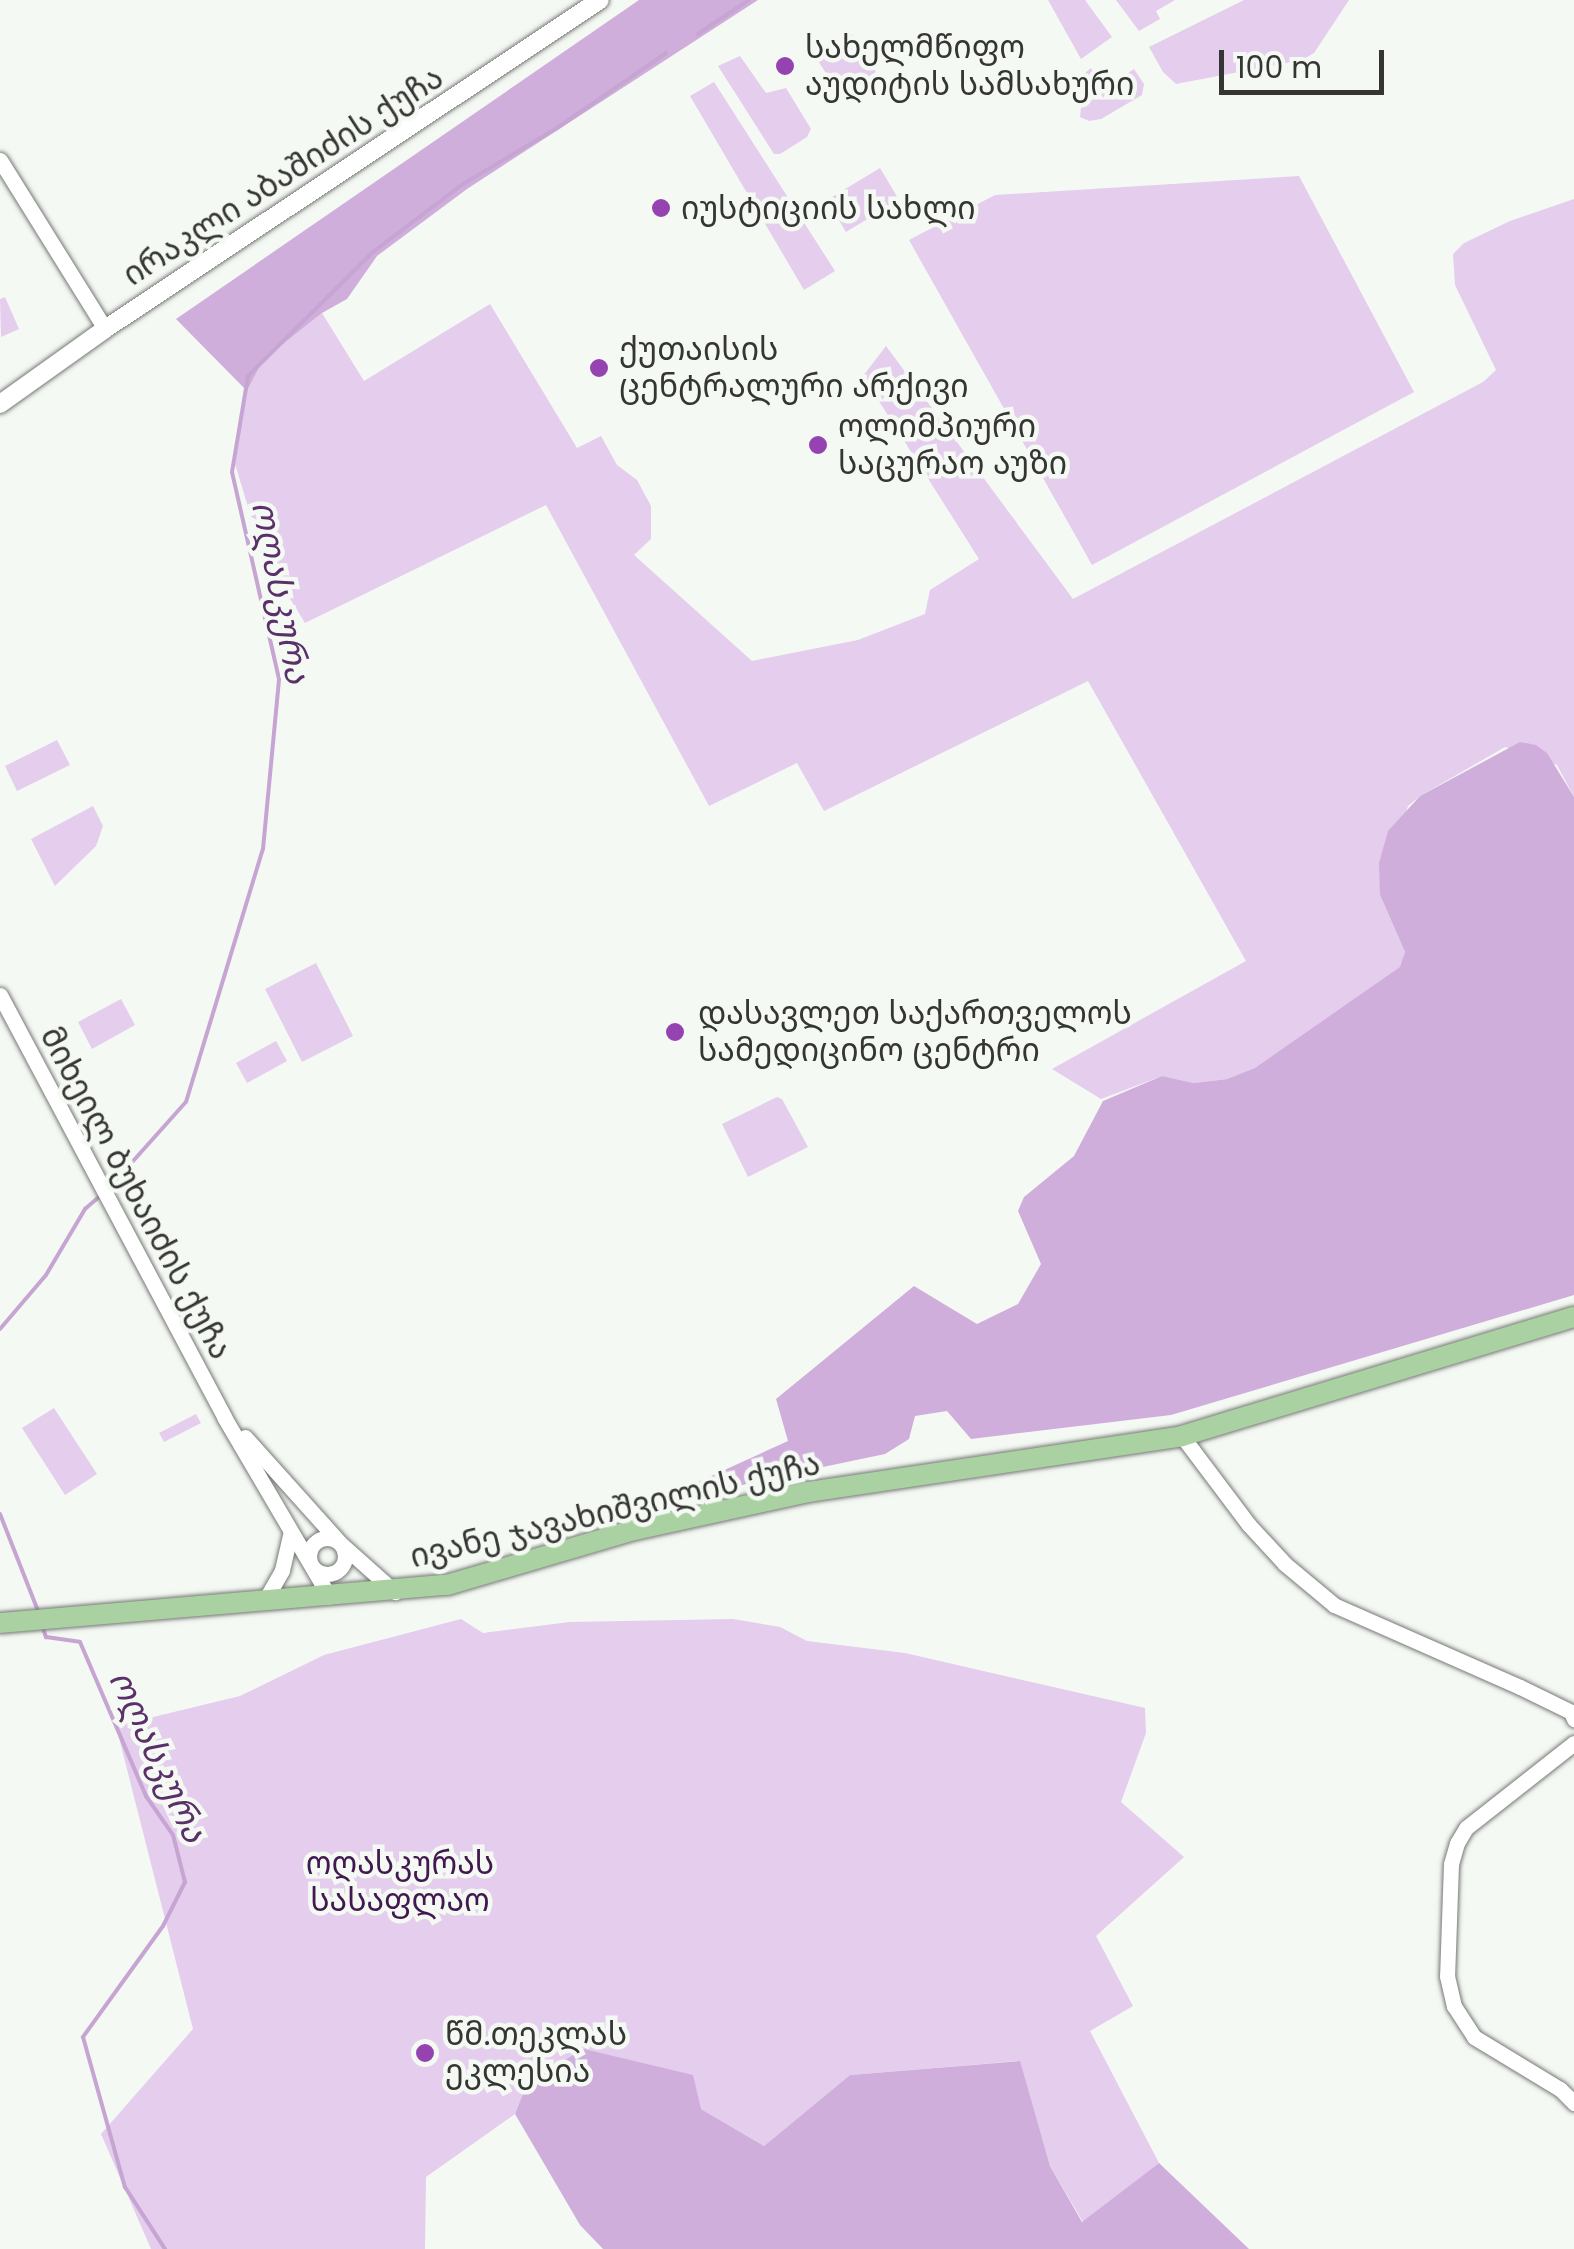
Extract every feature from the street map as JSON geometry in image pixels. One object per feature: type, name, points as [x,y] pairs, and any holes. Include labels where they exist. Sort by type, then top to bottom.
[{"type":"main road","name":"ირაკლი აბაშიძის ქუჩა","points":[[0,404],[105,329],[600,0]]},
{"type":"main road","name":"ივანე ჯავახიშვილის ქუჩა","points":[[0,1624],[446,1585],[634,1530],[808,1492],[1182,1436],[1574,1317]]},
{"type":"street","points":[[0,160],[105,329]]},
{"type":"street","name":"მიხეილ ბუხაიძის ქუჩა","points":[[0,995],[224,1417],[310,1564],[336,1595]]},
{"type":"street","name":"მიხეილ ბუხაიძის ქუჩა","points":[[224,1417],[340,1544],[394,1592]]},
{"type":"street","points":[[1182,1436],[1249,1525],[1285,1564],[1334,1604],[1520,1686],[1571,1712],[1574,1719]]},
{"type":"street","points":[[264,1600],[282,1570],[291,1532]]},
{"type":"street","points":[[336,1595],[345,1554],[340,1544],[330,1538],[319,1540],[308,1552],[310,1564],[323,1574],[342,1565]]},
{"type":"street","points":[[1574,1743],[1466,1828],[1456,1844],[1446,1976],[1454,2006],[1474,2038],[1560,2089],[1574,2103]]},
{"type":"green space","points":[[1048,0],[1085,0],[1112,37],[1081,59]]},
{"type":"green space","points":[[1116,0],[1175,0],[1156,11],[1160,19],[1139,31]]},
{"type":"green space","points":[[1244,0],[1349,0],[1314,53],[1302,60],[1176,84],[1163,72],[1149,47]]},
{"type":"green space","points":[[852,34],[876,72],[840,95],[815,56]]},
{"type":"green space","points":[[740,56],[766,93],[786,88],[811,129],[807,137],[780,154],[774,154],[718,66]]},
{"type":"green space","points":[[1091,68],[1105,89],[1134,69],[1144,84],[1142,95],[1101,119],[1089,121],[1080,117],[1085,73]]},
{"type":"green space","points":[[714,82],[835,271],[804,290],[690,96]]},
{"type":"green space","points":[[880,168],[899,200],[846,232],[827,200]]},
{"type":"green space","points":[[1299,176],[1414,392],[1092,565],[909,240],[995,195]]},
{"type":"green space","points":[[1574,199],[1574,797],[1557,765],[1505,747],[1420,796],[1408,806],[1380,895],[1405,952],[1401,967],[1256,1068],[1227,1079],[1194,1083],[1162,1076],[1101,1099],[1052,1069],[1246,961],[1088,681],[824,811],[797,763],[709,806],[546,505],[305,623],[262,553],[235,464],[247,391],[263,360],[322,313],[364,381],[490,304],[577,448],[601,436],[617,465],[637,480],[651,506],[651,539],[634,555],[752,661],[858,640],[925,614],[930,590],[979,559],[863,376],[886,346],[1073,599],[1483,382],[1496,370],[1455,285],[1453,254],[1464,243],[1510,221]]},
{"type":"green space","points":[[5,297],[19,329],[1,337],[0,299]]},
{"type":"green space","points":[[57,740],[70,765],[17,791],[5,766]]},
{"type":"green space","points":[[93,806],[103,826],[96,846],[55,886],[31,839]]},
{"type":"green space","points":[[316,963],[353,1036],[302,1062],[265,989]]},
{"type":"green space","points":[[121,999],[135,1025],[92,1049],[78,1022]]},
{"type":"green space","points":[[276,1041],[287,1061],[247,1083],[236,1063]]},
{"type":"green space","points":[[777,1097],[782,1099],[808,1147],[748,1177],[722,1124]]},
{"type":"green space","points":[[54,1408],[97,1474],[65,1495],[22,1428]]},
{"type":"green space","points":[[196,1414],[201,1423],[164,1442],[159,1433]]},
{"type":"green space","name":"ოღასკურას სასაფლაო","points":[[461,1619],[483,1633],[570,1622],[733,1619],[780,1627],[807,1641],[905,1653],[1145,1708],[1146,1733],[1121,1802],[1184,1857],[1096,1936],[1133,2006],[1090,2031],[1159,2163],[1083,2222],[1050,2166],[1019,2061],[850,2075],[764,2146],[701,2109],[524,2091],[515,2114],[426,2177],[425,2249],[151,2249],[101,2134],[193,2029],[116,1726],[240,1696],[324,1655]]},
{"type":"shaded area","points":[[639,0],[758,0],[467,189],[377,256],[347,299],[322,313],[263,360],[247,391],[176,319]]},
{"type":"shaded area","points":[[1520,742],[1536,745],[1547,753],[1574,797],[1574,1295],[1171,1415],[971,1439],[947,1411],[915,1416],[909,1439],[885,1454],[761,1480],[617,1519],[788,1441],[776,1399],[914,1286],[977,1324],[1018,1304],[1041,1264],[1018,1211],[1024,1197],[1074,1156],[1103,1101],[1162,1076],[1194,1083],[1227,1079],[1255,1068],[1400,967],[1405,952],[1380,895],[1379,863],[1388,831],[1420,796]]},
{"type":"shaded area","points":[[584,2049],[693,2075],[701,2109],[764,2146],[850,2075],[1020,2061],[1050,2166],[1082,2222],[1159,2163],[1249,2249],[603,2249],[580,2225],[515,2114],[524,2091],[542,2073]]},
{"type":"waterway","points":[[698,34],[749,0]]},
{"type":"waterway","name":"ოღასკურა","points":[[109,1188],[186,1102],[263,849],[279,679],[232,472],[248,376],[373,252],[463,184],[557,128],[666,53]]},
{"type":"waterway","name":"ოღასკურა","points":[[0,1329],[46,1275],[85,1209],[102,1194]]},
{"type":"waterway","name":"ოღასკურა","points":[[0,1514],[38,1611]]},
{"type":"waterway","name":"ოღასკურა","points":[[42,1625],[46,1637],[80,1642],[146,1796],[173,1835],[185,1882],[163,1926],[83,2037],[125,2187],[165,2249]]},
{"type":"place","name":"სახელმწიფო აუდიტის სამსახური","points":[[785,66]]},
{"type":"place","name":"იუსტიციის სახლი","points":[[661,208]]},
{"type":"place","name":"ქუთაისის ცენტრალური არქივი","points":[[599,368]]},
{"type":"place","name":"ოლიმპიური საცურაო აუზი","points":[[818,445]]},
{"type":"place","name":"დასავლეთ საქართველოს სამედიცინო ცენტრი","points":[[675,1032]]},
{"type":"place","name":"წმ.თეკლას ეკლესია","points":[[425,2053]]}]
